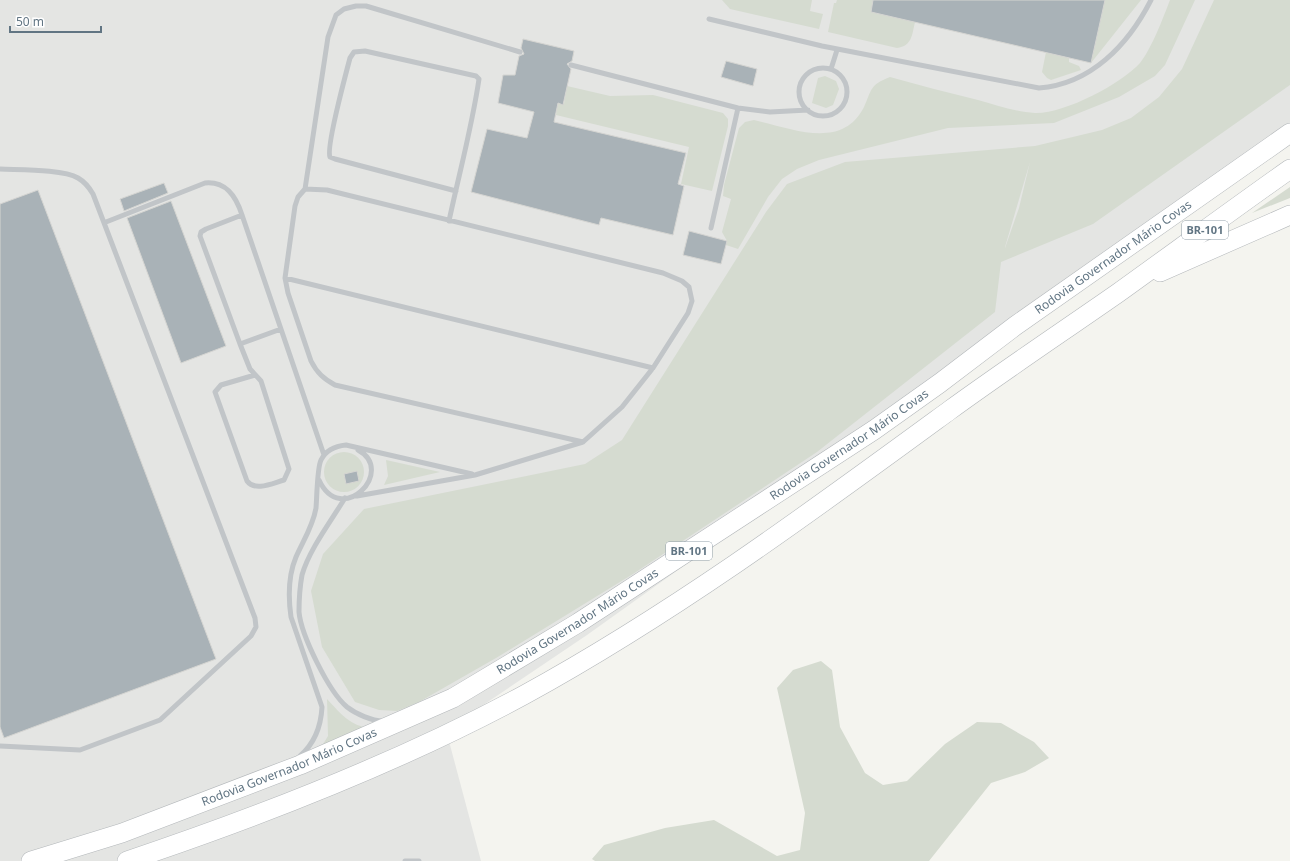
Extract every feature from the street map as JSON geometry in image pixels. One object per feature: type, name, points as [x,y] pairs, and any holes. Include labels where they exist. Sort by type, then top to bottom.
[{"type":"highway","name":"Rodovia Governador Mário Covas","points":[[31,861],[122,833],[284,772],[453,698],[578,623],[874,430],[940,383],[1015,326],[1290,133]]},
{"type":"highway","name":"BR-101","points":[[127,861],[286,802],[403,754],[466,724],[551,680],[669,607],[768,541],[1016,362],[1290,170]]},
{"type":"highway","points":[[1120,290],[1223,243],[1290,215]]},
{"type":"lane","points":[[709,19],[837,50],[1038,88],[1050,87],[1081,77],[1098,66],[1119,48],[1132,32],[1151,0]]},
{"type":"lane","points":[[520,52],[381,10],[356,6],[344,9],[336,15],[328,37],[305,189],[298,197],[295,206],[285,278],[288,293],[311,361],[316,370],[326,380],[335,385],[583,442]]},
{"type":"lane","points":[[831,69],[837,50]]},
{"type":"lane","points":[[449,221],[456,191],[479,79],[476,76],[365,51],[354,52],[350,58],[332,133],[329,148],[330,157],[335,160],[456,191]]},
{"type":"lane","points":[[572,65],[738,108],[770,112],[808,110]]},
{"type":"lane","points":[[822,68],[831,69],[839,74],[845,81],[848,90],[846,100],[842,108],[834,114],[825,116],[816,115],[808,110],[802,103],[799,94],[800,84],[805,76],[812,70],[822,68]]},
{"type":"lane","points":[[711,228],[738,108]]},
{"type":"lane","points":[[0,169],[64,173],[77,177],[87,184],[93,194],[106,222],[255,618],[256,627],[251,636],[160,720],[80,750],[0,746]]},
{"type":"lane","points":[[106,222],[204,183],[214,182],[232,194],[238,202],[324,455]]},
{"type":"lane","points":[[305,189],[327,190],[663,274],[682,281],[689,288],[692,294],[691,306],[653,368],[622,406],[583,442],[475,475],[345,498],[336,497],[328,492],[319,479]]},
{"type":"lane","points":[[242,215],[206,229],[201,232],[200,236],[250,369],[255,374],[261,381],[289,469],[284,480],[255,487],[250,486],[247,481],[215,392],[221,385],[255,374]]},
{"type":"lane","points":[[285,278],[653,368]]},
{"type":"lane","points":[[240,344],[281,329]]},
{"type":"lane","points":[[284,772],[307,750],[315,737],[321,721],[322,706],[296,635],[289,602],[289,579],[295,559],[312,523],[319,479],[318,470],[324,455],[337,446],[354,447],[475,475]]},
{"type":"lane","points":[[354,447],[365,455],[371,467],[371,476],[368,485],[357,496]]},
{"type":"lane","points":[[345,498],[315,547],[302,575],[299,612],[303,627],[328,684],[347,706],[374,721],[404,720]]},
{"type":"lane","points":[[405,861],[419,861]]},
{"type":"shaded area","points":[[0,0],[1290,0],[1290,133],[587,635],[446,730],[481,861],[0,861]]},
{"type":"shaded area","points":[[722,0],[812,0],[810,11],[823,14],[819,29],[730,9]]},
{"type":"shaded area","points":[[837,0],[873,0],[871,12],[915,22],[910,39],[906,45],[897,48],[828,32],[834,3],[836,3]]},
{"type":"shaded area","points":[[1105,0],[1141,0],[1091,63]]},
{"type":"shaded area","points":[[1170,0],[1195,0],[1165,65],[1155,76],[1119,97],[1054,123],[948,128],[819,160],[797,169],[782,179],[768,197],[738,249],[726,245],[727,241],[722,232],[731,199],[723,196],[724,185],[739,128],[745,122],[754,120],[784,128],[815,133],[829,133],[843,129],[854,121],[864,107],[872,89],[878,83],[890,77],[1021,111],[1035,113],[1061,109],[1091,96],[1120,80],[1140,63],[1153,41]]},
{"type":"shaded area","points":[[1214,0],[1290,0],[1290,85],[1093,224],[1001,262],[995,312],[817,452],[633,574],[496,658],[419,702],[397,711],[379,710],[355,702],[322,647],[311,591],[323,554],[364,509],[585,464],[622,440],[766,212],[787,184],[845,162],[1035,146],[1102,130],[1131,118],[1159,97],[1182,69]],"holes":[[[1030,162],[1019,208],[1005,248]]]},
{"type":"shaded area","points":[[1046,52],[1069,58],[1069,62],[1079,66],[1081,70],[1051,80],[1047,78],[1042,72]]},
{"type":"shaded area","points":[[825,76],[836,81],[839,89],[833,105],[826,108],[812,103],[818,78]]},
{"type":"shaded area","points":[[567,86],[610,96],[653,95],[723,113],[728,119],[728,126],[712,191],[681,184],[689,147],[556,115],[558,103],[564,104]]},
{"type":"shaded area","points":[[1290,187],[1290,198],[1252,213]]},
{"type":"shaded area","points":[[348,452],[355,455],[361,461],[364,472],[363,480],[355,489],[348,492],[340,492],[333,489],[325,480],[324,468],[327,461],[336,453]]},
{"type":"shaded area","points":[[386,460],[440,472],[384,485],[388,476]]},
{"type":"shaded area","points":[[821,661],[832,670],[840,727],[865,773],[883,785],[907,781],[945,744],[977,722],[1001,723],[1034,742],[1049,758],[1025,772],[991,783],[929,861],[595,861],[592,859],[604,845],[665,828],[714,820],[777,856],[800,850],[805,813],[777,688],[793,670]]},
{"type":"shaded area","points":[[327,699],[352,722],[372,729],[320,749],[328,736]]},
{"type":"building","points":[[873,0],[1105,0],[1091,63],[871,12]]},
{"type":"building","points":[[523,39],[574,51],[572,61],[567,64],[571,69],[563,105],[558,103],[554,122],[686,153],[678,184],[684,186],[673,235],[601,218],[599,225],[471,192],[487,129],[527,138],[534,112],[498,103],[503,75],[515,75],[519,56],[524,54],[521,48]]},
{"type":"building","points":[[726,61],[757,69],[753,86],[721,77]]},
{"type":"building","points":[[164,183],[168,193],[124,211],[120,199]]},
{"type":"building","points":[[38,190],[216,659],[4,738],[0,727],[0,204]]},
{"type":"building","points":[[171,201],[226,346],[181,363],[127,218]]},
{"type":"building","points":[[689,231],[727,241],[721,264],[683,255]]},
{"type":"building","points":[[357,471],[359,481],[346,484],[344,474]]}]
